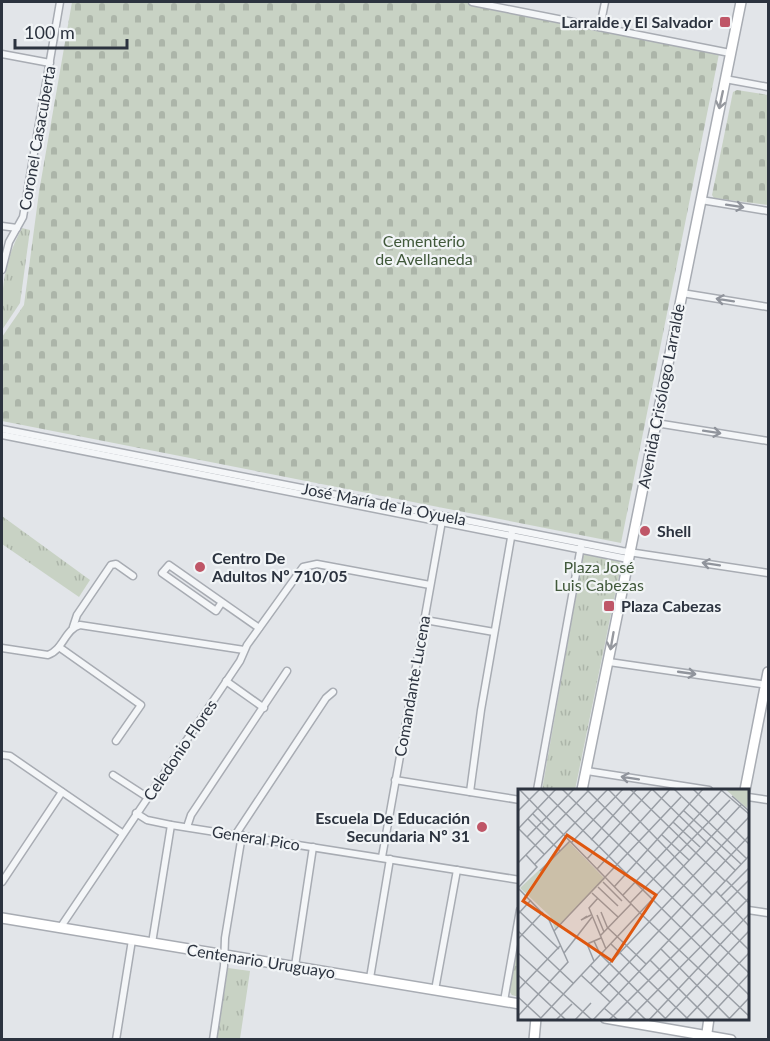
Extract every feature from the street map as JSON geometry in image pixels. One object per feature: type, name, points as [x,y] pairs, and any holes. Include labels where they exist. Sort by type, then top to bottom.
[{"type":"street","name":"Coronel Casacuberta","points":[[2,270],[23,217],[60,2]]},
{"type":"street","points":[[472,2],[730,54]]},
{"type":"street","points":[[600,27],[605,2]]},
{"type":"street","name":"Avenida Crisólogo Larralde","points":[[582,789],[741,2]]},
{"type":"street","points":[[2,54],[50,63]]},
{"type":"street","points":[[725,79],[768,87]]},
{"type":"street","points":[[701,200],[768,211]]},
{"type":"street","points":[[2,226],[17,228]]},
{"type":"street","points":[[682,293],[768,307]]},
{"type":"street","points":[[656,423],[768,441]]},
{"type":"street","name":"José María de la Oyuela","points":[[2,429],[628,556],[768,573]]},
{"type":"street","name":"José María de la Oyuela","points":[[2,435],[443,519]]},
{"type":"street","name":"Comandante Lucena","points":[[382,857],[443,519]]},
{"type":"street","points":[[470,792],[494,632],[512,533]]},
{"type":"street","points":[[537,789],[581,546]]},
{"type":"street","points":[[2,648],[44,656],[55,652],[111,566],[116,564],[133,576]]},
{"type":"street","name":"Celedonio Flores","points":[[60,928],[299,571],[308,564],[317,564],[430,585]]},
{"type":"street","points":[[222,602],[216,611],[162,573],[169,565],[222,602],[259,628]]},
{"type":"street","points":[[425,620],[494,632]]},
{"type":"street","points":[[73,627],[85,625],[244,650]]},
{"type":"street","points":[[59,647],[141,705],[116,741]]},
{"type":"street","points":[[609,662],[767,685]]},
{"type":"street","points":[[187,827],[191,815],[288,671]]},
{"type":"street","points":[[746,789],[768,672]]},
{"type":"street","points":[[226,681],[264,708]]},
{"type":"street","points":[[213,1040],[239,834],[326,698],[333,692]]},
{"type":"street","points":[[2,755],[10,756],[123,833]]},
{"type":"street","points":[[587,771],[703,789]]},
{"type":"street","points":[[113,775],[147,798]]},
{"type":"street","points":[[395,780],[518,800]]},
{"type":"street","points":[[2,882],[62,792]]},
{"type":"street","points":[[749,796],[768,800]]},
{"type":"street","name":"General Pico","points":[[136,813],[147,820],[171,825],[518,880]]},
{"type":"street","points":[[152,943],[171,825]]},
{"type":"street","points":[[295,966],[313,847]]},
{"type":"street","points":[[370,978],[390,859]]},
{"type":"street","points":[[435,990],[457,870]]},
{"type":"street","points":[[749,910],[768,914]]},
{"type":"street","points":[[504,1001],[518,916]]},
{"type":"street","name":"Centenario Uruguayo","points":[[2,918],[518,1004]]},
{"type":"street","points":[[116,1040],[132,940]]},
{"type":"street","points":[[534,1040],[536,1020]]},
{"type":"street","points":[[616,1020],[730,1040]]},
{"type":"street","points":[[706,1037],[709,1020]]},
{"type":"green space","name":"Cementerio de Avellaneda","points":[[72,2],[462,2],[719,54],[621,543],[2,421],[2,337],[24,305],[39,192]]},
{"type":"green space","points":[[737,90],[768,95],[768,205],[714,198],[712,195],[733,92]]},
{"type":"green space","points":[[22,228],[30,230],[20,303],[2,330],[4,277]]},
{"type":"green space","points":[[2,516],[90,580],[79,597],[2,544]]},
{"type":"green space","name":"Plaza José Luis Cabezas","points":[[587,553],[619,561],[621,565],[575,789],[542,789],[583,556]]},
{"type":"green space","points":[[518,942],[518,997],[509,991]]},
{"type":"green space","points":[[228,968],[250,971],[240,1039],[217,1039]]},
{"type":"place","name":"Larralde y El Salvador","points":[[725,22]]},
{"type":"place","name":"Shell","points":[[645,531]]},
{"type":"place","name":"Centro De Adultos Nº 710/05","points":[[200,567]]},
{"type":"place","name":"Plaza Cabezas","points":[[609,606]]},
{"type":"place","name":"Escuela De Educación Secundaria Nº 31","points":[[482,827]]}]
